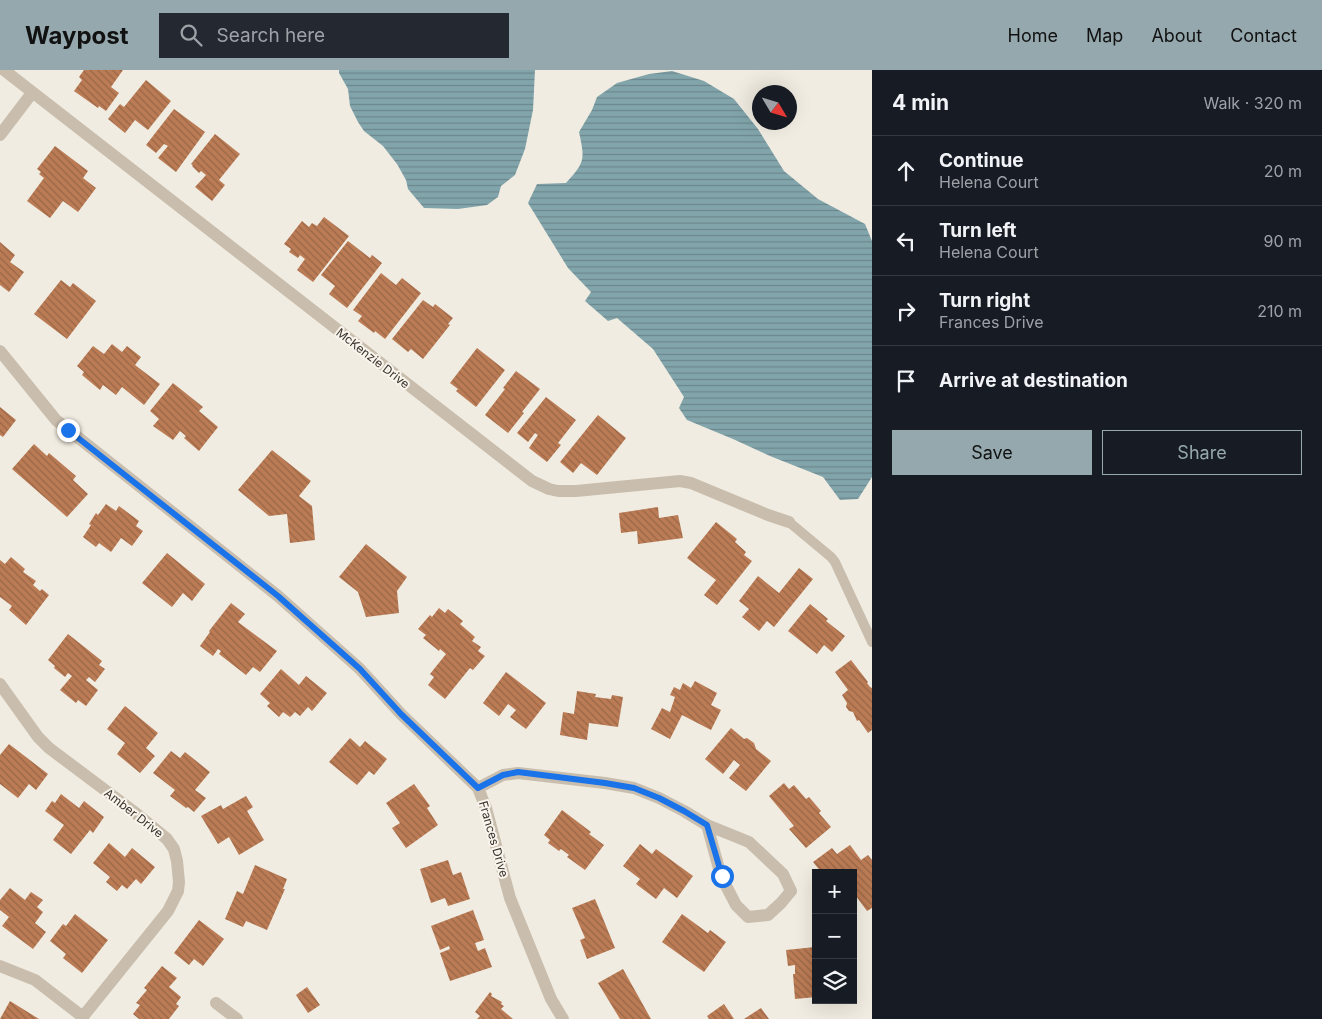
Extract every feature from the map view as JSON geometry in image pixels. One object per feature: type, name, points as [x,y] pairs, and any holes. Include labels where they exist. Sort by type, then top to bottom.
[{"type":"street","name":"McKenzie Drive","points":[[4,70],[532,481],[558,491],[680,481],[692,483],[768,516],[789,522]]},
{"type":"street","points":[[0,135],[32,93]]},
{"type":"street","name":"Frances Drive","points":[[0,351],[56,420],[278,596],[360,669],[401,714],[478,788],[486,808],[510,898],[551,999],[563,1019]]},
{"type":"street","name":"Amber Drive","points":[[0,684],[38,737],[49,748],[167,839],[174,849],[177,861],[178,891],[168,911],[82,1018]]},
{"type":"street","points":[[478,788],[503,775],[518,772],[634,788],[659,798],[707,825],[749,842],[783,874],[791,890],[768,915],[748,917],[736,905],[722,876],[707,825]]},
{"type":"street","points":[[0,966],[35,980],[82,1018]]},
{"type":"street","points":[[216,1003],[237,1019]]},
{"type":"lane","points":[[789,522],[835,562],[872,642]]},
{"type":"water","points":[[339,70],[535,70],[533,110],[525,149],[515,175],[501,186],[498,197],[487,205],[458,209],[424,208],[408,189],[406,180],[397,164],[383,146],[364,131],[358,122],[350,106],[348,89]]},
{"type":"water","points":[[672,71],[704,81],[734,99],[752,122],[752,130],[759,130],[784,171],[818,199],[865,224],[872,241],[872,477],[858,499],[840,500],[823,477],[687,420],[679,408],[684,397],[653,349],[617,318],[608,321],[585,301],[591,292],[568,268],[528,203],[537,184],[566,183],[577,170],[583,155],[579,132],[597,97],[617,83],[649,74]]},
{"type":"building","points":[[84,70],[123,70],[111,87],[119,93],[106,111],[99,106],[98,108],[74,91],[82,80],[79,77]]},
{"type":"building","points":[[146,80],[171,101],[148,130],[135,120],[125,133],[108,119],[120,104],[124,107]]},
{"type":"building","points":[[174,109],[205,132],[176,172],[158,158],[168,146],[164,144],[156,153],[146,145]]},
{"type":"building","points":[[215,134],[240,154],[219,180],[225,185],[212,201],[195,187],[206,175],[201,171],[199,173],[191,164]]},
{"type":"building","points":[[55,146],[88,171],[83,178],[96,188],[78,212],[63,201],[50,218],[27,201],[44,178],[37,169]]},
{"type":"building","points":[[324,217],[349,236],[313,282],[297,270],[305,259],[300,255],[298,258],[289,252],[291,249],[284,244],[302,221],[309,227],[312,223],[317,226]]},
{"type":"building","points":[[348,241],[370,258],[372,255],[382,263],[347,308],[329,294],[335,286],[321,275]]},
{"type":"building","points":[[0,242],[15,255],[10,262],[24,272],[9,292],[0,285]]},
{"type":"building","points":[[381,273],[396,285],[402,278],[421,293],[385,339],[358,321],[362,316],[353,310]]},
{"type":"building","points":[[61,280],[70,287],[73,283],[96,301],[67,339],[34,314]]},
{"type":"building","points":[[423,300],[433,307],[435,304],[453,318],[448,324],[450,325],[423,359],[411,349],[408,352],[392,339]]},
{"type":"building","points":[[112,344],[122,352],[127,346],[141,357],[135,365],[160,384],[144,405],[122,387],[116,395],[103,385],[100,390],[82,375],[84,372],[77,366],[93,346],[104,354]]},
{"type":"building","points":[[477,348],[505,370],[476,407],[456,391],[458,389],[450,383]]},
{"type":"building","points":[[516,371],[540,389],[508,433],[485,415]]},
{"type":"building","points":[[173,383],[203,407],[199,411],[218,427],[199,451],[184,438],[186,436],[180,431],[173,440],[153,426],[159,419],[150,411]]},
{"type":"building","points":[[546,397],[576,420],[558,443],[561,445],[547,462],[529,448],[538,435],[535,433],[528,442],[517,433]]},
{"type":"building","points":[[0,407],[16,420],[3,437],[0,435]]},
{"type":"building","points":[[598,415],[626,438],[597,475],[581,463],[573,473],[560,462]]},
{"type":"building","points":[[34,444],[47,456],[49,453],[76,476],[73,480],[88,494],[67,517],[12,469]]},
{"type":"building","points":[[272,450],[311,481],[299,496],[312,506],[315,540],[290,543],[287,514],[269,516],[238,490]]},
{"type":"building","points":[[106,504],[116,511],[119,506],[139,521],[136,526],[143,531],[132,546],[121,538],[111,552],[99,543],[96,547],[83,537],[96,513],[98,515]]},
{"type":"building","points":[[658,507],[659,518],[678,515],[683,538],[638,544],[637,531],[621,533],[619,513]]},
{"type":"building","points":[[716,522],[737,539],[735,542],[746,552],[744,555],[752,561],[717,605],[704,595],[716,580],[687,558]]},
{"type":"building","points":[[366,544],[407,577],[397,591],[399,613],[366,617],[358,592],[339,577]]},
{"type":"building","points":[[167,553],[205,584],[192,601],[183,593],[172,607],[142,583]]},
{"type":"building","points":[[11,557],[25,569],[23,572],[36,581],[33,585],[49,595],[26,625],[9,610],[12,606],[0,597],[0,560],[5,564]]},
{"type":"building","points":[[799,568],[813,579],[774,627],[767,621],[759,631],[742,617],[749,609],[739,601],[758,576],[779,593]]},
{"type":"building","points":[[231,603],[245,614],[238,622],[277,651],[260,672],[253,667],[246,675],[219,654],[221,651],[218,649],[213,656],[200,646]]},
{"type":"building","points":[[810,604],[828,619],[826,621],[845,636],[832,652],[824,645],[817,654],[788,631]]},
{"type":"building","points":[[439,608],[445,613],[448,609],[463,621],[460,624],[475,637],[472,641],[481,647],[478,651],[485,656],[473,670],[470,668],[445,699],[428,685],[434,677],[430,674],[446,654],[440,649],[439,651],[423,638],[426,635],[418,629]]},
{"type":"building","points":[[68,634],[102,661],[99,665],[105,669],[95,682],[89,677],[86,680],[98,690],[86,706],[78,700],[76,703],[60,690],[72,676],[68,673],[65,677],[48,660]]},
{"type":"building","points":[[851,660],[872,688],[872,730],[868,733],[859,720],[857,721],[853,712],[849,711],[846,707],[847,703],[842,695],[848,690],[835,672]]},
{"type":"building","points":[[281,669],[299,685],[306,676],[327,693],[312,711],[308,707],[300,716],[295,712],[290,717],[283,712],[279,717],[267,706],[270,703],[260,694]]},
{"type":"building","points":[[506,672],[546,703],[526,729],[510,717],[516,710],[508,704],[499,716],[483,703]]},
{"type":"building","points":[[695,681],[717,693],[711,705],[721,710],[711,730],[682,715],[670,739],[651,729],[662,708],[670,712],[675,697],[670,695],[674,687],[680,690],[683,683],[691,688]]},
{"type":"building","points":[[577,691],[596,694],[595,697],[611,699],[612,695],[623,697],[618,727],[589,723],[587,740],[560,735],[563,712],[574,714]]},
{"type":"building","points":[[125,706],[158,733],[146,748],[155,756],[140,773],[117,754],[125,743],[107,729]]},
{"type":"building","points":[[731,728],[744,739],[747,738],[754,743],[756,749],[771,761],[746,791],[729,778],[740,765],[734,760],[723,774],[705,759]]},
{"type":"building","points":[[350,738],[360,747],[365,741],[387,759],[374,775],[369,771],[357,785],[329,762]]},
{"type":"building","points":[[9,744],[48,774],[36,790],[29,784],[18,798],[0,784],[0,755]]},
{"type":"building","points":[[171,751],[180,758],[185,752],[210,772],[195,790],[206,798],[194,812],[170,796],[175,790],[153,773]]},
{"type":"building","points":[[784,783],[789,789],[794,785],[806,799],[809,797],[831,827],[806,848],[789,829],[794,826],[769,796]]},
{"type":"building","points":[[414,784],[430,806],[427,808],[438,825],[406,848],[392,828],[400,823],[386,803]]},
{"type":"building","points":[[61,794],[79,808],[84,801],[104,817],[93,833],[90,830],[71,854],[53,840],[64,825],[45,811],[52,801],[55,803]]},
{"type":"building","points":[[246,796],[253,807],[247,811],[264,840],[239,855],[229,837],[218,844],[201,816],[221,805],[223,809]]},
{"type":"building","points":[[562,810],[591,832],[589,834],[604,845],[585,870],[567,857],[569,855],[561,849],[559,851],[548,843],[550,840],[544,835]]},
{"type":"building","points":[[109,843],[125,857],[132,848],[155,867],[141,884],[136,879],[127,889],[122,885],[117,891],[106,882],[110,877],[93,863]]},
{"type":"building","points":[[640,844],[652,854],[656,849],[693,876],[677,898],[664,888],[656,899],[636,884],[640,879],[623,866]]},
{"type":"building","points":[[850,845],[861,860],[868,855],[872,860],[872,908],[867,911],[857,897],[857,869],[819,869],[813,862],[832,848],[837,854]]},
{"type":"building","points":[[448,860],[453,875],[461,872],[470,899],[448,906],[445,898],[431,903],[420,869]]},
{"type":"building","points":[[255,865],[287,879],[283,889],[285,889],[267,930],[246,921],[243,927],[225,919],[237,891],[243,894]]},
{"type":"building","points":[[10,888],[25,900],[31,892],[43,900],[37,907],[43,912],[35,923],[46,932],[33,949],[2,926],[9,917],[0,910],[0,900]]},
{"type":"building","points":[[595,899],[615,948],[587,959],[580,940],[585,938],[572,908]]},
{"type":"building","points":[[473,910],[484,940],[475,943],[478,951],[485,948],[492,967],[450,981],[440,953],[450,949],[449,946],[440,950],[431,926]]},
{"type":"building","points":[[75,914],[108,940],[82,973],[63,958],[66,954],[50,941],[63,924],[66,926]]},
{"type":"building","points":[[682,914],[708,933],[710,930],[726,942],[704,972],[662,942]]},
{"type":"building","points":[[199,920],[224,939],[203,966],[194,959],[189,965],[174,953]]},
{"type":"building","points":[[812,947],[812,997],[795,999],[793,974],[795,974],[795,965],[788,966],[786,950]]},
{"type":"building","points":[[162,966],[177,978],[169,987],[181,997],[176,1004],[179,1006],[169,1019],[139,1019],[133,1014],[140,1005],[136,1003],[147,990],[144,988]]},
{"type":"building","points":[[623,969],[651,1019],[620,1019],[598,983]]},
{"type":"building","points":[[307,987],[320,1005],[308,1013],[296,995]]},
{"type":"building","points":[[490,992],[491,996],[502,1002],[501,1004],[504,1006],[501,1009],[513,1019],[477,1019],[480,1016],[475,1012]]},
{"type":"building","points":[[10,1001],[39,1019],[0,1019]]},
{"type":"building","points":[[724,1004],[734,1019],[709,1019],[707,1016]]},
{"type":"building","points":[[761,1008],[769,1019],[744,1019]]},
{"type":"route","points":[[68,430],[278,596],[360,669],[401,714],[468,776],[478,788],[503,775],[518,772],[634,788],[659,798],[707,825],[722,876]]}]
